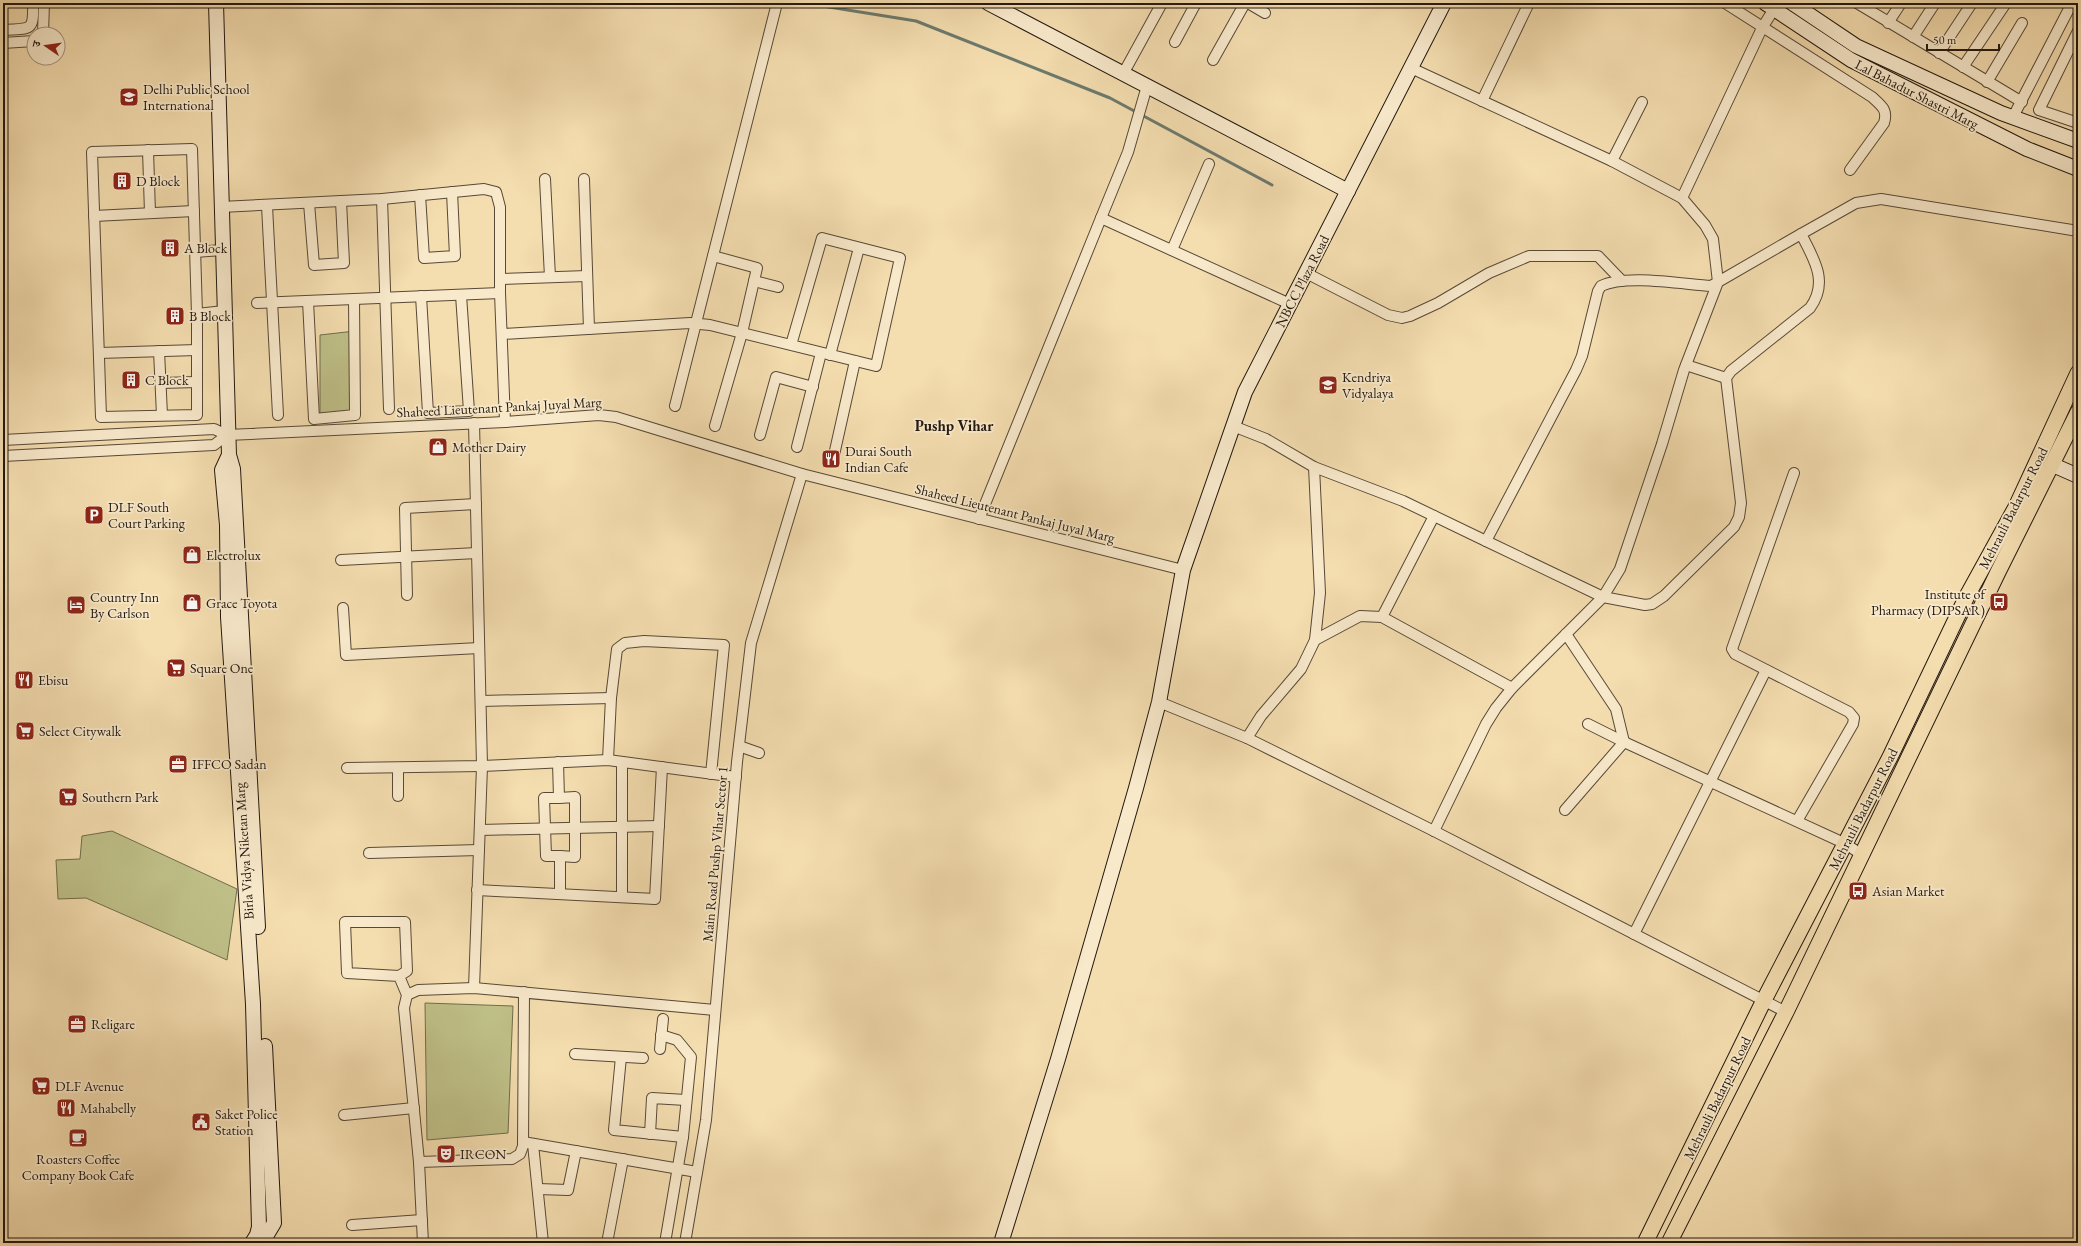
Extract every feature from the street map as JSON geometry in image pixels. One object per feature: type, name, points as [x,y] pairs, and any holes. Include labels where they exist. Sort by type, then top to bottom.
[{"type":"main road","name":"Mehrauli Badarpur Road","points":[[1645,1243],[1764,1000],[1846,844],[1967,596],[2016,507],[2078,373]]},
{"type":"main road","name":"Mehrauli Badarpur Road","points":[[1669,1243],[1786,1012],[1995,578],[2053,465],[2078,412]]},
{"type":"street","points":[[3,30],[27,28],[31,26],[34,20],[33,3]]},
{"type":"street","points":[[43,26],[44,3]]},
{"type":"street","name":"Birla Vidya Niketan Marg","points":[[216,3],[227,435],[229,455],[222,470],[227,525],[228,617],[247,812],[262,1090]]},
{"type":"street","points":[[988,3],[1348,191]]},
{"type":"street","points":[[1123,74],[1162,3]]},
{"type":"street","points":[[1175,42],[1196,3]]},
{"type":"street","points":[[1213,60],[1245,3]]},
{"type":"street","points":[[1248,3],[1265,13]]},
{"type":"street","name":"NBCC Plaza Road","points":[[1002,1243],[1060,1052],[1159,702],[1183,570],[1245,392],[1444,3]]},
{"type":"street","points":[[1482,101],[1529,3]]},
{"type":"street","points":[[1725,3],[1872,97],[1884,107],[1887,115],[1884,123],[1850,170]]},
{"type":"street","name":"Lal Bahadur Shastri Marg","points":[[1792,3],[1856,46],[1947,89],[2032,126],[2078,141]]},
{"type":"street","points":[[1857,3],[1870,6],[1888,23],[2022,102]]},
{"type":"street","points":[[1888,23],[1901,3]]},
{"type":"street","points":[[1913,37],[1935,3]]},
{"type":"street","points":[[1939,53],[1972,3]]},
{"type":"street","points":[[1963,67],[2006,3]]},
{"type":"street","points":[[2012,117],[2022,102],[2072,3]]},
{"type":"street","points":[[1682,198],[1762,28],[1770,6]]},
{"type":"street","name":"Lal Bahadur Shastri Marg","points":[[1770,6],[1851,60],[2027,149],[2078,169]]},
{"type":"street","points":[[675,406],[776,8]]},
{"type":"street","points":[[1987,82],[2022,23]]},
{"type":"street","points":[[2078,31],[2039,110],[2078,123]]},
{"type":"street","points":[[3,43],[26,42]]},
{"type":"street","points":[[1411,68],[1612,161],[1682,198],[1705,225],[1712,239],[1718,282],[1686,365],[1620,569],[1603,597],[1512,688],[1486,724],[1434,831]]},
{"type":"street","points":[[979,518],[1128,152],[1147,86]]},
{"type":"street","points":[[1612,161],[1642,102]]},
{"type":"street","points":[[192,149],[194,211],[198,382],[197,415],[101,417],[92,152],[192,149]]},
{"type":"street","points":[[148,150],[150,213]]},
{"type":"street","points":[[1172,250],[1210,164]]},
{"type":"street","points":[[545,179],[550,277]]},
{"type":"street","points":[[584,179],[589,329]]},
{"type":"street","points":[[221,207],[382,200],[484,189],[496,192],[500,207],[500,293],[505,422]]},
{"type":"street","points":[[420,195],[424,258],[455,256],[452,192]]},
{"type":"street","points":[[1486,541],[1576,370],[1582,356],[1598,291],[1601,286],[1606,283],[1622,281],[1711,286],[1856,203],[1881,199],[2078,231]]},
{"type":"street","points":[[382,200],[384,298],[389,409]]},
{"type":"street","points":[[309,203],[314,265],[344,263],[341,201]]},
{"type":"street","points":[[266,206],[278,415]]},
{"type":"street","points":[[94,216],[194,211]]},
{"type":"street","points":[[1101,218],[1290,304]]},
{"type":"street","points":[[1233,426],[1266,439],[1314,467],[1403,501],[1603,597],[1645,605],[1652,604],[1664,596],[1734,527],[1739,517],[1741,503],[1726,378],[1731,371],[1810,308],[1817,299],[1819,284],[1818,267],[1801,234]]},
{"type":"street","points":[[502,334],[696,323],[876,366],[900,258],[822,238],[791,345]]},
{"type":"street","points":[[797,447],[813,387],[826,354],[859,248]]},
{"type":"street","points":[[195,252],[222,250]]},
{"type":"street","points":[[713,256],[757,268],[742,333],[715,426]]},
{"type":"street","points":[[1306,274],[1388,315],[1402,318],[1410,316],[1438,303],[1489,273],[1529,256],[1598,256],[1622,281]]},
{"type":"street","points":[[500,279],[587,276]]},
{"type":"street","points":[[754,281],[778,287]]},
{"type":"street","points":[[257,303],[500,293]]},
{"type":"street","points":[[421,296],[428,413],[469,411],[461,295]]},
{"type":"street","points":[[308,301],[314,419],[355,415],[354,299]]},
{"type":"street","points":[[197,314],[224,311]]},
{"type":"street","points":[[99,353],[197,350]]},
{"type":"street","points":[[159,351],[162,415]]},
{"type":"street","points":[[834,455],[855,361]]},
{"type":"street","points":[[1686,365],[1726,378]]},
{"type":"street","points":[[760,435],[776,377],[813,387]]},
{"type":"street","points":[[161,383],[198,382]]},
{"type":"street","name":"Shaheed Lieutenant Pankaj Juyal Marg","points":[[3,440],[214,429],[227,435],[505,422],[599,415],[616,416],[802,474],[1183,570]]},
{"type":"street","points":[[474,423],[482,766],[474,988]]},
{"type":"street","name":"Shaheed Lieutenant Pankaj Juyal Marg","points":[[3,456],[214,445],[227,435]]},
{"type":"street","points":[[2053,465],[2078,476]]},
{"type":"street","points":[[1247,738],[1261,716],[1301,669],[1315,640],[1320,593],[1314,467]]},
{"type":"street","points":[[1794,473],[1732,648],[1735,654],[1849,712],[1854,718],[1853,724],[1797,821]]},
{"type":"street","name":"Main Road Pushp Vihar Sector 1","points":[[685,1243],[706,1120],[736,777],[751,643],[802,474]]},
{"type":"street","points":[[407,595],[405,508],[476,504]]},
{"type":"street","points":[[1382,617],[1434,516]]},
{"type":"street","points":[[340,560],[477,553]]},
{"type":"street","points":[[343,608],[346,655],[480,648]]},
{"type":"street","points":[[1315,640],[1360,616],[1382,617],[1512,688]]},
{"type":"street","points":[[1566,634],[1616,709],[1624,742]]},
{"type":"street","points":[[608,760],[611,698],[617,649],[624,643],[644,641],[724,645],[711,774]]},
{"type":"street","points":[[1634,934],[1766,670]]},
{"type":"street","points":[[481,701],[611,698]]},
{"type":"street","points":[[1159,702],[1247,738],[1434,831],[1786,1012]]},
{"type":"street","points":[[1588,724],[1846,844],[1862,855]]},
{"type":"street","points":[[1565,810],[1579,792],[1624,742]]},
{"type":"street","points":[[739,746],[759,753]]},
{"type":"street","points":[[347,768],[482,766],[608,760],[736,777]]},
{"type":"street","points":[[558,762],[559,798]]},
{"type":"street","points":[[622,762],[622,897]]},
{"type":"street","points":[[478,890],[655,899],[662,767]]},
{"type":"street","points":[[398,768],[398,796]]},
{"type":"street","points":[[575,797],[576,827],[575,857],[546,856],[544,798],[575,797]]},
{"type":"street","points":[[480,830],[659,826]]},
{"type":"street","points":[[369,853],[479,850]]},
{"type":"street","points":[[560,856],[560,894]]},
{"type":"street","points":[[345,922],[406,922],[406,971],[399,976],[347,973],[345,922]]},
{"type":"street","points":[[399,976],[407,995],[404,1008],[419,1162],[423,1243]]},
{"type":"street","points":[[407,995],[418,990],[474,988],[715,1010]]},
{"type":"street","points":[[419,1162],[512,1159],[520,1154],[523,1142],[524,992]]},
{"type":"street","points":[[660,1049],[663,1019]]},
{"type":"street","points":[[661,1035],[677,1040],[691,1057],[679,1168],[665,1243]]},
{"type":"street","points":[[575,1054],[642,1058]]},
{"type":"street","points":[[621,1057],[614,1130],[683,1137]]},
{"type":"street","points":[[252,1243],[257,1235],[259,1227],[262,1090]]},
{"type":"street","points":[[262,1090],[274,1223],[262,1243]]},
{"type":"street","points":[[650,1134],[652,1098],[686,1100]]},
{"type":"street","points":[[344,1115],[414,1108]]},
{"type":"street","points":[[523,1142],[697,1172]]},
{"type":"street","points":[[534,1144],[543,1243]]},
{"type":"street","points":[[538,1189],[568,1190],[576,1151]]},
{"type":"street","points":[[607,1243],[623,1159]]},
{"type":"street","points":[[352,1225],[422,1220]]},
{"type":"green space","points":[[355,331],[359,411],[320,416],[320,335]]},
{"type":"green space","points":[[112,831],[237,889],[227,960],[86,898],[58,899],[56,860],[80,859],[82,836]]},
{"type":"green space","points":[[425,1003],[513,1006],[508,1133],[427,1140]]},
{"type":"waterway","points":[[804,3],[916,21],[1110,98],[1272,185]]},
{"type":"place","name":"Delhi Public School International","points":[[129,97]]},
{"type":"place","name":"D Block","points":[[122,181]]},
{"type":"place","name":"A Block","points":[[170,248]]},
{"type":"place","name":"B Block","points":[[175,316]]},
{"type":"place","name":"C Block","points":[[131,380]]},
{"type":"place","name":"Kendriya Vidyalaya","points":[[1328,385]]},
{"type":"place","name":"Mother Dairy","points":[[438,447]]},
{"type":"place","name":"Durai South Indian Cafe","points":[[831,459]]},
{"type":"place","name":"DLF South Court Parking","points":[[94,515]]},
{"type":"place","name":"Electrolux","points":[[192,555]]},
{"type":"place","name":"Institute of Pharmacy (DIPSAR)","points":[[1999,602]]},
{"type":"place","name":"Grace Toyota","points":[[192,603]]},
{"type":"place","name":"Country Inn By Carlson","points":[[76,605]]},
{"type":"place","name":"Square One","points":[[176,668]]},
{"type":"place","name":"Ebisu","points":[[24,680]]},
{"type":"place","name":"Select Citywalk","points":[[25,731]]},
{"type":"place","name":"IFFCO Sadan","points":[[178,764]]},
{"type":"place","name":"Southern Park","points":[[68,797]]},
{"type":"place","name":"Asian Market","points":[[1858,891]]},
{"type":"place","name":"Religare","points":[[77,1024]]},
{"type":"place","name":"DLF Avenue","points":[[41,1086]]},
{"type":"place","name":"Mahabelly","points":[[66,1108]]},
{"type":"place","name":"Saket Police Station","points":[[201,1122]]},
{"type":"place","name":"Roasters Coffee Company Book Cafe","points":[[78,1138]]},
{"type":"place","name":"IRCON","points":[[446,1154]]},
{"type":"district","name":"Pushp Vihar","points":[[954,426]]}]
